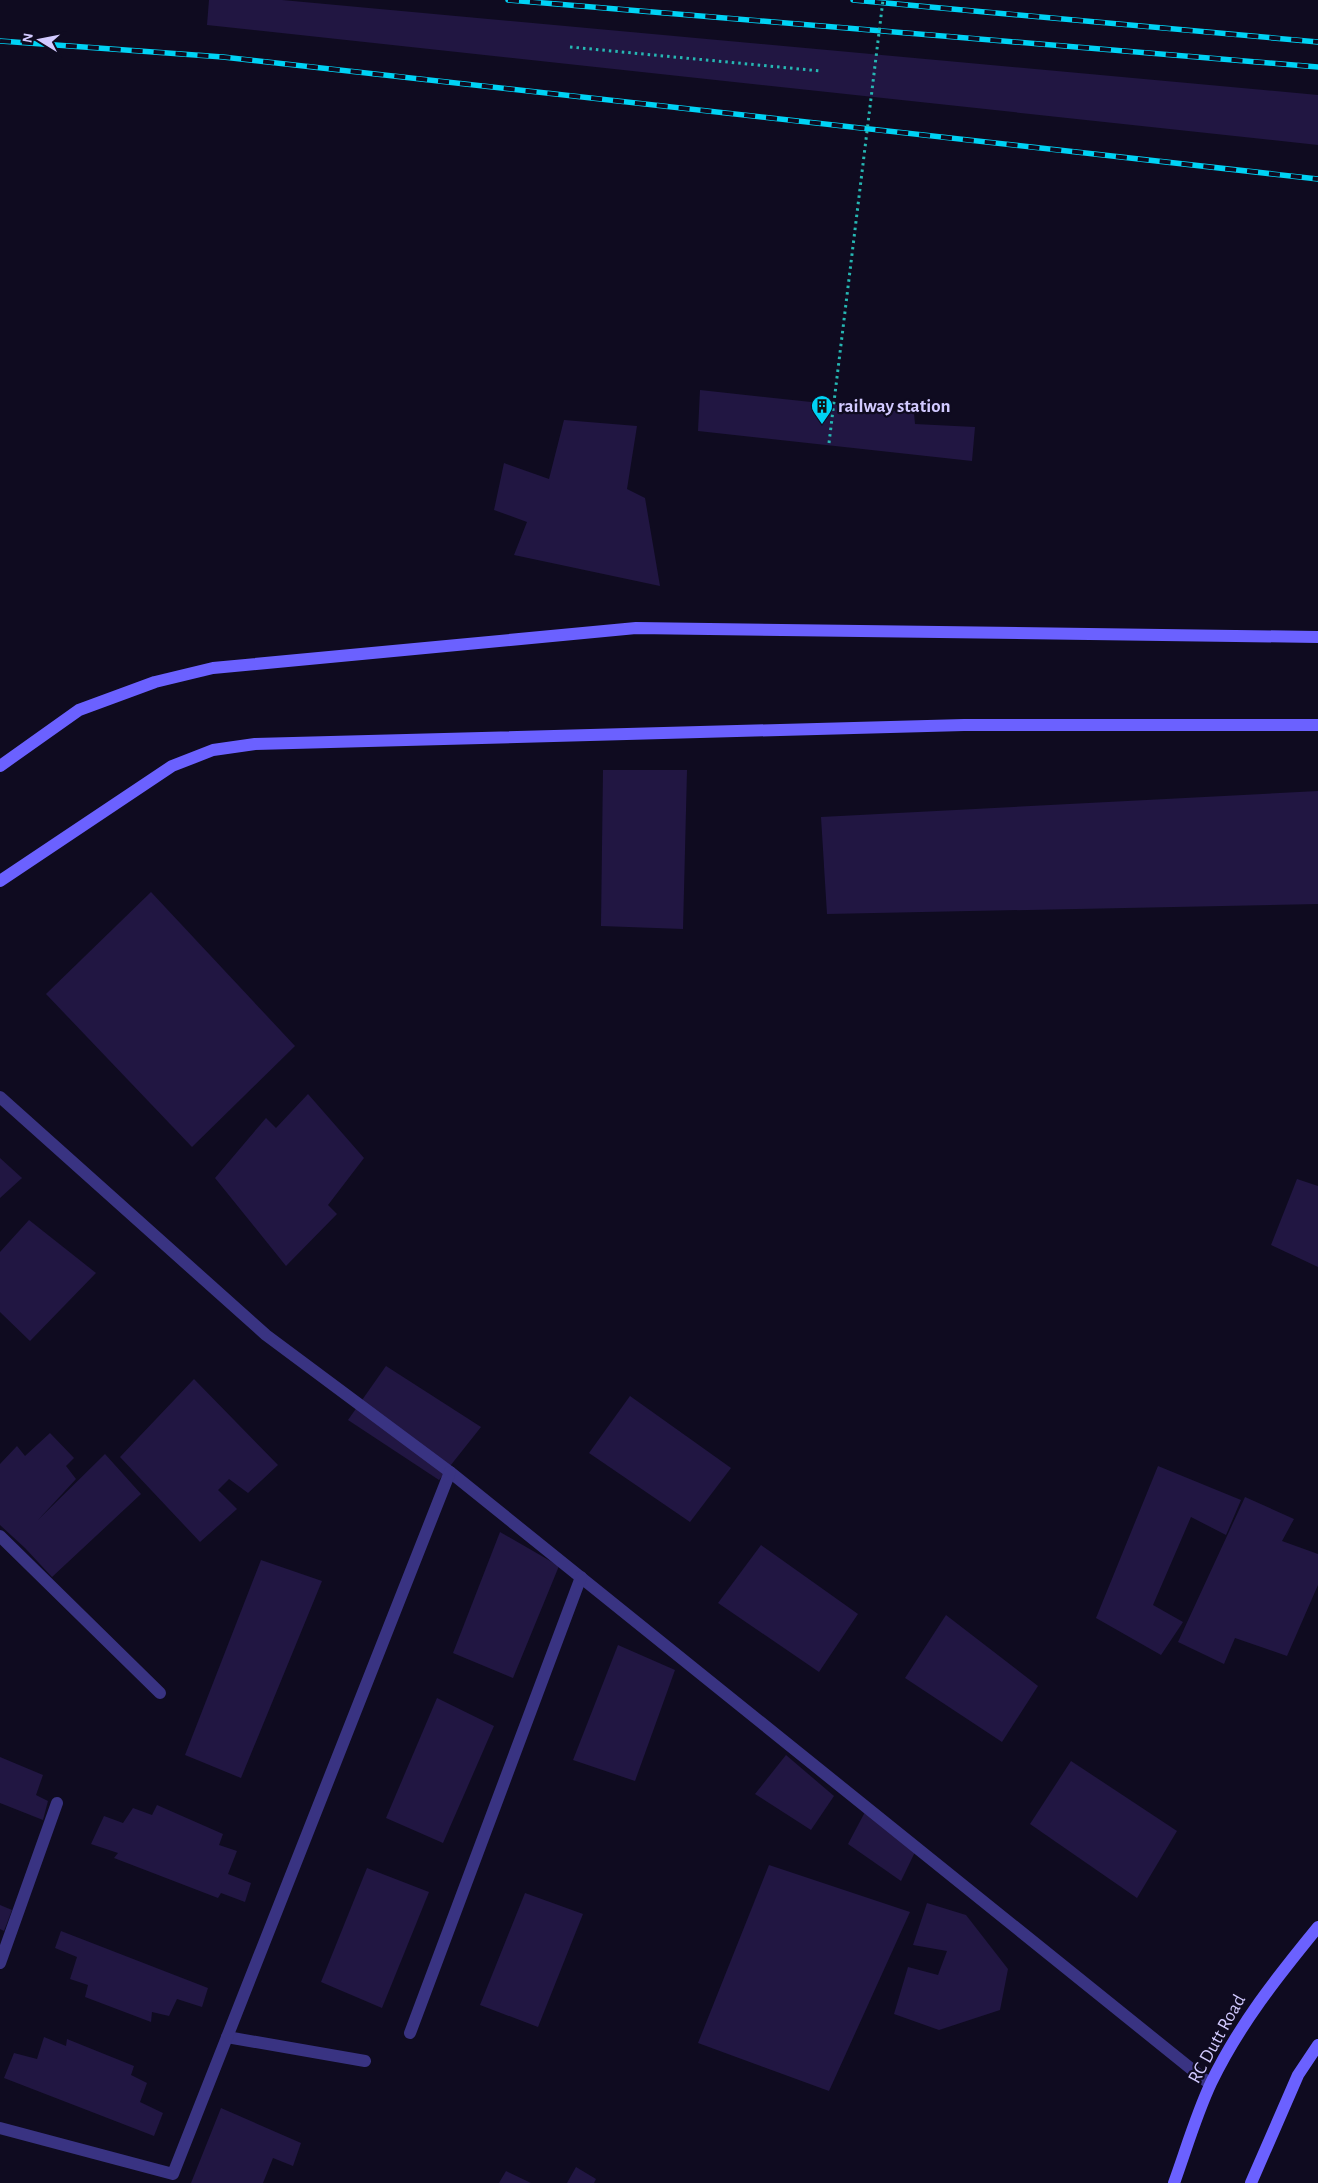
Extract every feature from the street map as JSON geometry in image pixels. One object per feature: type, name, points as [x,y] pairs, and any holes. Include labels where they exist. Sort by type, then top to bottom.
[{"type":"street","points":[[0,766],[79,710],[156,682],[213,668],[636,628],[1318,637]]},
{"type":"street","points":[[0,881],[172,766],[213,750],[255,744],[964,725],[1318,726]]},
{"type":"street","points":[[0,1097],[266,1335],[450,1472],[1210,2084]]},
{"type":"street","points":[[0,2128],[173,2174],[450,1472]]},
{"type":"street","points":[[0,1536],[160,1693]]},
{"type":"street","points":[[410,2033],[581,1577]]},
{"type":"street","points":[[0,1963],[58,1803]]},
{"type":"street","name":"RC Dutt Road","points":[[1174,2183],[1210,2084],[1249,2014],[1318,1927]]},
{"type":"street","points":[[227,2036],[365,2061]]},
{"type":"street","points":[[1251,2183],[1298,2076],[1318,2045]]},
{"type":"path","points":[[829,443],[883,0]]},
{"type":"path","points":[[570,47],[822,71]]},
{"type":"building","points":[[209,0],[282,0],[1318,95],[1318,145],[207,25]]},
{"type":"building","name":"railway station","points":[[700,390],[914,413],[915,424],[975,427],[972,461],[698,431]]},
{"type":"building","points":[[564,420],[637,426],[627,489],[645,498],[660,586],[514,555],[527,522],[494,510],[504,463],[549,479]]},
{"type":"building","points":[[603,770],[687,770],[683,929],[601,926]]},
{"type":"building","points":[[1318,791],[1318,904],[827,914],[821,817]]},
{"type":"building","points":[[151,892],[295,1046],[192,1147],[46,994]]},
{"type":"building","points":[[308,1094],[364,1158],[328,1205],[337,1214],[286,1266],[215,1178],[266,1118],[276,1128]]},
{"type":"building","points":[[0,1158],[22,1178],[0,1198]]},
{"type":"building","points":[[1297,1179],[1318,1186],[1318,1267],[1271,1245]]},
{"type":"building","points":[[29,1220],[96,1273],[30,1341],[0,1312],[0,1252]]},
{"type":"building","points":[[386,1366],[481,1427],[439,1480],[348,1420]]},
{"type":"building","points":[[194,1379],[278,1465],[248,1493],[229,1479],[218,1490],[237,1509],[200,1542],[120,1457]]},
{"type":"building","points":[[630,1396],[731,1468],[690,1522],[589,1453]]},
{"type":"building","points":[[50,1433],[74,1458],[66,1466],[76,1479],[38,1520],[105,1454],[141,1494],[52,1577],[0,1525],[0,1464],[17,1446],[25,1456]]},
{"type":"building","points":[[1158,1466],[1241,1500],[1226,1535],[1191,1517],[1153,1605],[1183,1622],[1161,1655],[1096,1618]]},
{"type":"building","points":[[1245,1497],[1294,1519],[1282,1541],[1318,1554],[1318,1585],[1287,1656],[1235,1638],[1224,1664],[1178,1642]]},
{"type":"building","points":[[500,1532],[559,1566],[513,1678],[453,1653]]},
{"type":"building","points":[[761,1545],[858,1614],[819,1672],[718,1603]]},
{"type":"building","points":[[261,1560],[322,1581],[241,1778],[185,1755]]},
{"type":"building","points":[[946,1615],[1038,1686],[1002,1742],[905,1678]]},
{"type":"building","points":[[618,1645],[675,1670],[635,1781],[573,1760]]},
{"type":"building","points":[[437,1698],[494,1726],[443,1843],[386,1818]]},
{"type":"building","points":[[786,1755],[834,1796],[811,1830],[755,1794]]},
{"type":"building","points":[[0,1757],[43,1775],[36,1795],[48,1801],[43,1820],[0,1803]]},
{"type":"building","points":[[1071,1761],[1177,1831],[1137,1898],[1030,1824]]},
{"type":"building","points":[[157,1805],[223,1834],[219,1845],[237,1851],[228,1874],[251,1883],[245,1902],[221,1893],[218,1898],[114,1858],[118,1853],[91,1844],[104,1816],[123,1823],[133,1808],[152,1815]]},
{"type":"building","points":[[865,1812],[915,1852],[901,1881],[848,1844]]},
{"type":"building","points":[[769,1865],[910,1912],[829,2091],[698,2043]]},
{"type":"building","points":[[367,1868],[429,1892],[382,2008],[321,1982]]},
{"type":"building","points":[[525,1893],[583,1914],[538,2027],[480,2005]]},
{"type":"building","points":[[927,1903],[966,1915],[1008,1969],[1000,2010],[939,2030],[894,2014],[908,1967],[938,1975],[947,1951],[913,1945]]},
{"type":"building","points":[[0,1905],[12,1910],[4,1931],[0,1929]]},
{"type":"building","points":[[61,1931],[208,1988],[202,2007],[177,1999],[169,2016],[152,2012],[151,2022],[85,1997],[88,1985],[70,1979],[77,1957],[55,1948]]},
{"type":"building","points":[[44,2037],[66,2046],[67,2039],[134,2066],[131,2075],[147,2083],[140,2102],[163,2113],[154,2136],[4,2078],[14,2053],[37,2059]]},
{"type":"building","points":[[221,2108],[301,2143],[293,2166],[273,2158],[263,2183],[191,2183]]},
{"type":"building","points":[[576,2167],[596,2179],[594,2183],[567,2183]]},
{"type":"building","points":[[506,2171],[531,2183],[499,2183]]},
{"type":"railway","points":[[508,0],[1318,67]]},
{"type":"railway","points":[[853,0],[1318,42]]},
{"type":"railway","points":[[0,41],[223,57],[1318,179]]},
{"type":"place","name":"railway station","points":[[822,425]]}]
